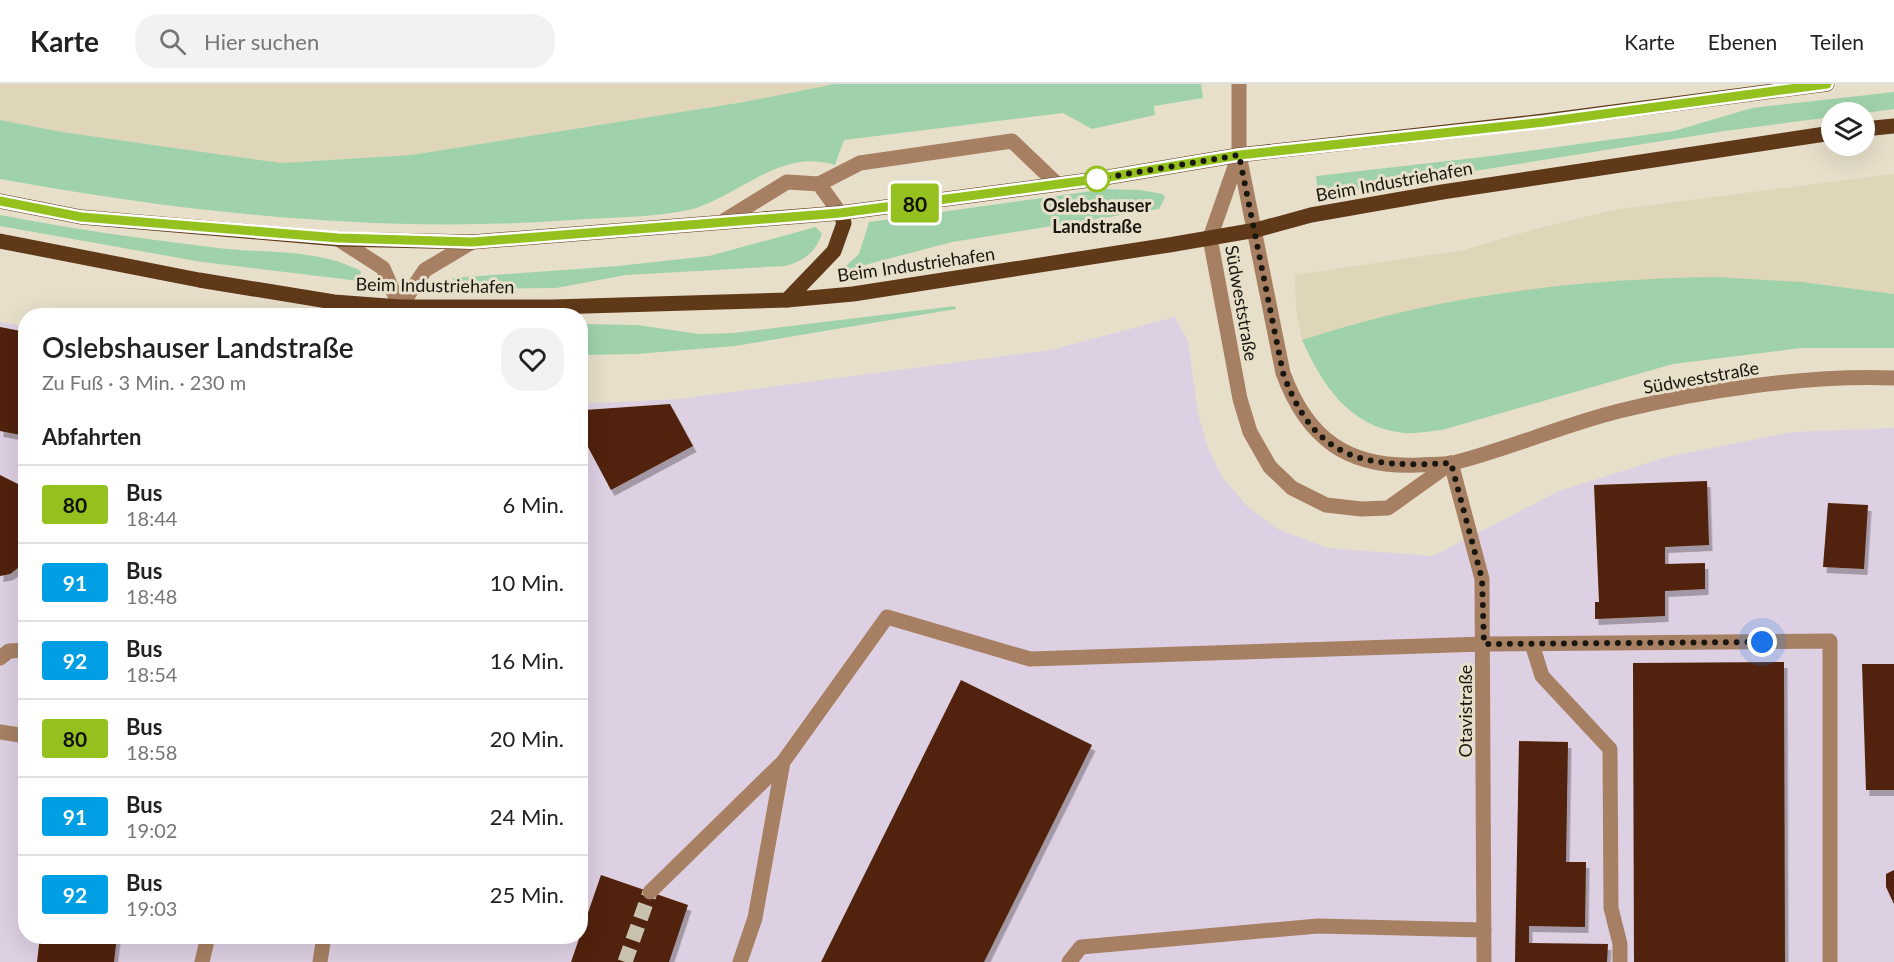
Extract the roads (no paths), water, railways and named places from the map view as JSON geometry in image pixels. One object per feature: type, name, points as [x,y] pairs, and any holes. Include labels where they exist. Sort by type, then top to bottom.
[{"type":"main road","points":[[0,201],[81,217],[338,238],[472,242],[840,213],[1057,184],[1239,155],[1544,122],[1827,84]]},
{"type":"main road","points":[[1875,128],[1894,126]]},
{"type":"main road","name":"Beim Industriehafen","points":[[515,308],[787,300],[865,292],[1210,238],[1256,230],[1311,215],[1420,196],[1821,135]]},
{"type":"main road","points":[[787,300],[834,251],[844,223],[840,213]]},
{"type":"main road","name":"Beim Industriehafen","points":[[0,242],[311,298],[379,308]]},
{"type":"street","points":[[1239,84],[1239,155]]},
{"type":"street","points":[[722,222],[786,182],[819,184],[860,163],[1012,141],[1057,184]]},
{"type":"street","name":"Südweststraße","points":[[1239,155],[1256,230],[1283,373],[1293,400],[1308,424],[1332,446],[1355,458],[1398,466],[1451,463],[1618,411],[1710,393],[1744,387],[1894,378]]},
{"type":"street","name":"Südweststraße","points":[[1239,155],[1210,238],[1240,399],[1250,432],[1270,467],[1292,488],[1326,505],[1361,509],[1388,508],[1451,463]]},
{"type":"street","points":[[819,184],[840,213]]},
{"type":"street","points":[[338,238],[383,268],[399,308]]},
{"type":"street","points":[[402,308],[425,270],[472,242]]},
{"type":"street","name":"Otavistraße","points":[[1451,463],[1482,579],[1484,962]]},
{"type":"street","points":[[650,892],[783,762],[887,617],[1030,659],[1484,644],[1830,641],[1828,961]]},
{"type":"street","points":[[1532,644],[1542,676],[1610,749],[1611,909],[1620,944],[1620,962]]},
{"type":"street","points":[[0,658],[9,651],[18,650]]},
{"type":"street","points":[[0,732],[18,735]]},
{"type":"street","points":[[740,962],[755,918],[783,762]]},
{"type":"street","points":[[1069,962],[1081,947],[1306,927],[1484,930]]},
{"type":"street","points":[[202,962],[206,944]]},
{"type":"street","points":[[320,962],[323,944]]},
{"type":"tunnel","points":[[625,962],[650,892]]},
{"type":"place","name":"Oslebshauser Landstraße","points":[[1097,179]]}]
